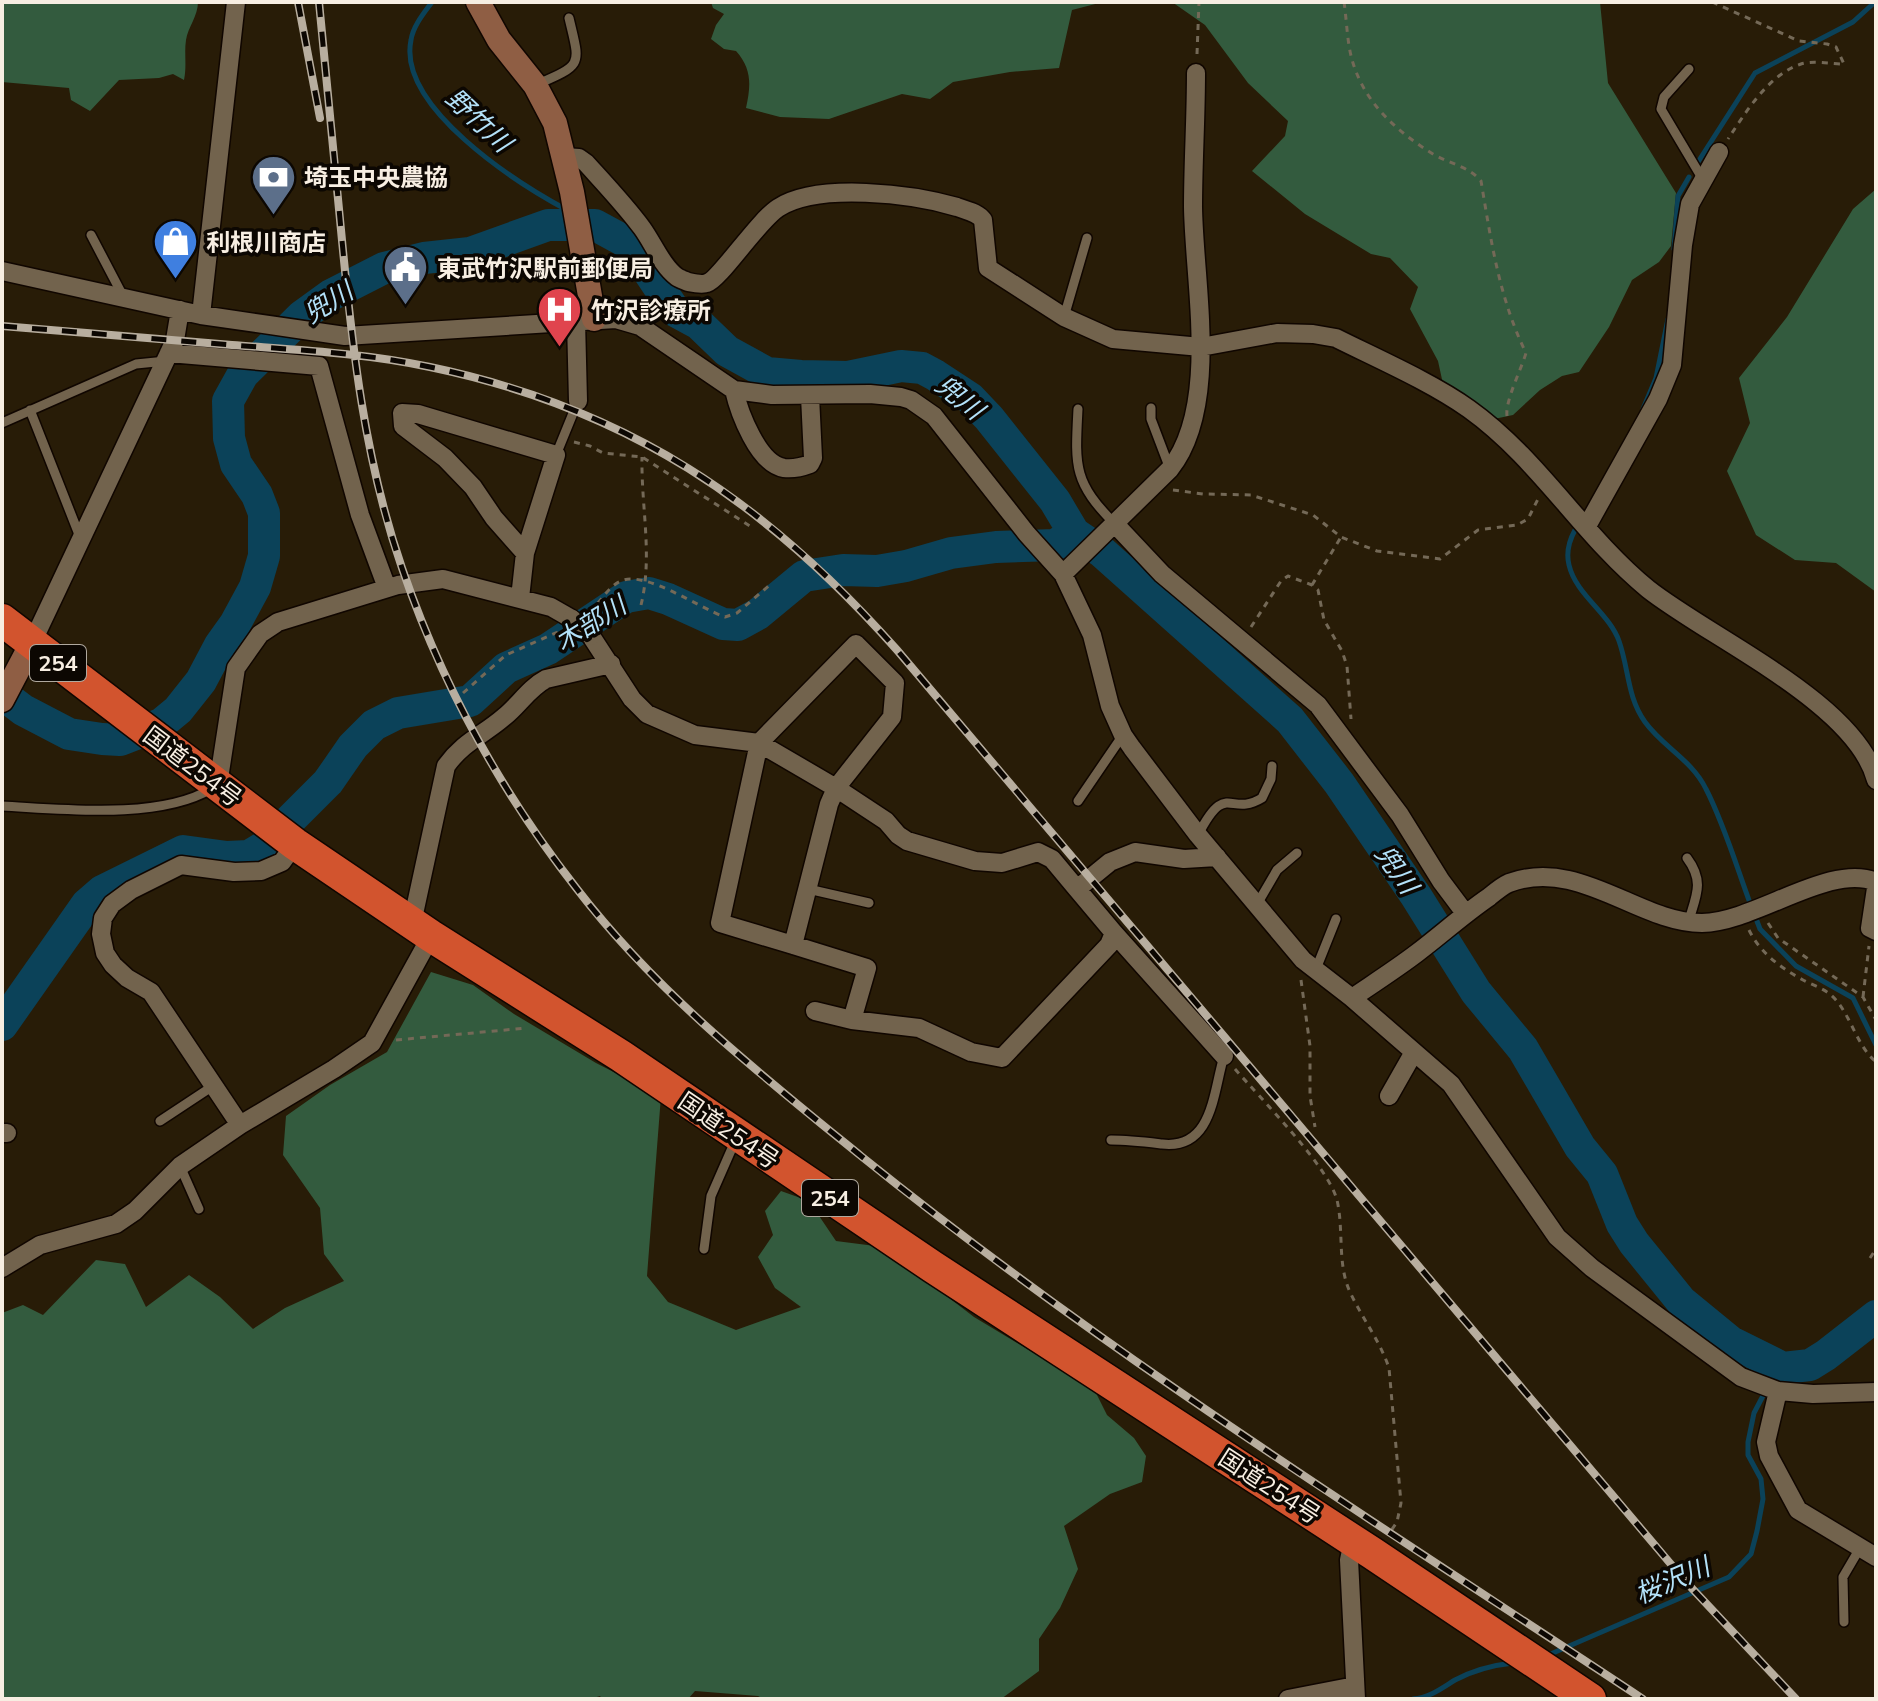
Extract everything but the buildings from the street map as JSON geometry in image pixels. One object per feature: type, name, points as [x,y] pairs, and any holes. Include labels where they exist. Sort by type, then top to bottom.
[{"type":"highway","name":"国道254号","points":[[2,620],[295,844],[422,930],[621,1056],[737,1136],[1590,1699]]},
{"type":"street","points":[[201,315],[236,2]]},
{"type":"street","points":[[478,2],[499,40],[535,85],[551,113],[564,157],[582,246],[585,320],[578,401]]},
{"type":"street","points":[[1066,572],[1163,475],[1181,454],[1190,433],[1196,406],[1201,347],[1193,206],[1196,73]]},
{"type":"street","points":[[1587,526],[1645,424],[1672,365],[1690,204],[1719,152]]},
{"type":"street","points":[[564,157],[579,158],[586,163],[642,228],[672,272],[692,283],[707,283],[717,276],[751,233],[778,208],[795,201],[865,191],[898,194],[979,215],[983,220],[988,268],[1064,317],[1113,339],[1201,347],[1277,333],[1336,338],[1468,408],[1508,440],[1648,589],[1826,711],[1854,737],[1870,761],[1876,780]]},
{"type":"street","points":[[2,271],[201,315],[312,332],[374,335],[616,319],[640,326],[734,390],[810,396],[870,394],[901,397],[922,407],[934,416],[1045,555],[1066,572],[1092,635],[1110,706],[1123,735],[1198,835],[1256,906],[1310,964],[1451,1084],[1557,1237],[1627,1294],[1741,1377],[1770,1389],[1813,1394],[1876,1392]]},
{"type":"street","points":[[2,700],[167,357],[180,310]]},
{"type":"street","points":[[167,357],[319,366],[360,515],[387,588]]},
{"type":"street","points":[[734,390],[740,414],[754,442],[775,465],[784,468],[810,464],[813,458],[810,396]]},
{"type":"street","points":[[520,598],[525,553],[559,447],[418,414],[402,413],[403,426],[455,467],[525,553]]},
{"type":"street","points":[[1112,528],[1318,705],[1354,751],[1461,917]]},
{"type":"street","points":[[218,785],[236,668],[260,634],[278,622],[416,581],[443,579],[520,598],[551,607],[591,636],[632,699],[657,719],[695,735],[759,743],[886,821],[907,841],[975,861],[1002,863],[1038,852],[1052,859],[1224,1056]]},
{"type":"street","points":[[793,945],[829,804],[836,788],[892,717],[895,683],[856,644],[759,743],[720,923],[867,968],[852,1020]]},
{"type":"street","points":[[2,1268],[40,1245],[116,1224],[135,1211],[180,1166],[372,1043],[422,930],[446,766],[459,748],[501,720],[537,684],[546,679],[611,664]]},
{"type":"street","points":[[240,1125],[151,992],[127,978],[105,953],[101,934],[103,918],[112,904],[131,890],[181,865],[234,872],[261,871],[282,862],[295,844]]},
{"type":"street","points":[[1077,889],[1110,862],[1135,852],[1184,859],[1217,857]]},
{"type":"street","points":[[1352,998],[1417,954],[1461,917],[1509,883],[1548,877],[1589,885],[1688,923],[1711,923],[1742,916],[1832,880],[1863,876],[1876,882]]},
{"type":"street","points":[[1873,930],[1876,888]]},
{"type":"street","points":[[815,1011],[852,1020],[919,1028],[971,1052],[1002,1058],[1109,945],[1114,933]]},
{"type":"street","points":[[1389,1096],[1414,1052]]},
{"type":"street","points":[[1770,1389],[1766,1442],[1769,1456],[1798,1510],[1868,1553]]},
{"type":"street","points":[[1288,1699],[1305,1694],[1355,1693],[1349,1560],[1362,1547]]},
{"type":"lane","points":[[535,85],[571,70],[575,63],[578,55],[569,18]]},
{"type":"lane","points":[[1689,69],[1664,97],[1661,109],[1702,178]]},
{"type":"lane","points":[[91,235],[124,298]]},
{"type":"lane","points":[[1064,317],[1087,238]]},
{"type":"lane","points":[[2,423],[136,364],[167,357]]},
{"type":"lane","points":[[559,447],[578,401]]},
{"type":"lane","points":[[1151,408],[1163,475]]},
{"type":"lane","points":[[1078,409],[1075,457],[1078,471],[1085,489],[1112,528]]},
{"type":"lane","points":[[30,410],[81,539]]},
{"type":"lane","points":[[1078,801],[1123,735]]},
{"type":"lane","points":[[1198,835],[1213,808],[1220,803],[1246,804],[1262,798],[1271,779],[1272,766]]},
{"type":"lane","points":[[2,806],[114,811],[194,799],[218,785]]},
{"type":"lane","points":[[1256,906],[1277,870],[1297,853]]},
{"type":"lane","points":[[1687,858],[1697,871],[1698,889],[1688,923]]},
{"type":"lane","points":[[808,889],[869,903]]},
{"type":"lane","points":[[1310,964],[1336,919]]},
{"type":"lane","points":[[1111,1140],[1148,1141],[1164,1145],[1189,1141],[1201,1133],[1224,1056]]},
{"type":"lane","points":[[160,1121],[213,1086]]},
{"type":"lane","points":[[704,1249],[711,1196],[737,1136]]},
{"type":"lane","points":[[180,1166],[199,1209]]},
{"type":"lane","points":[[1844,1622],[1843,1577],[1868,1553]]},
{"type":"path","points":[[1196,73],[1199,2]]},
{"type":"path","points":[[1344,2],[1352,62],[1379,112],[1411,140],[1444,160],[1472,170],[1481,181],[1502,295],[1526,353],[1506,406],[1508,440]]},
{"type":"path","points":[[1712,2],[1799,41],[1836,47],[1844,64],[1803,63],[1781,73],[1748,108],[1719,152]]},
{"type":"path","points":[[559,447],[590,446],[603,453],[642,457],[753,528]]},
{"type":"path","points":[[641,605],[647,580],[642,457]]},
{"type":"path","points":[[1163,475],[1176,491],[1251,495],[1313,515],[1341,537],[1377,551],[1440,559],[1478,530],[1517,525],[1528,519],[1549,483]]},
{"type":"path","points":[[1312,585],[1341,537]]},
{"type":"path","points":[[1242,642],[1281,581],[1288,576],[1318,590],[1324,620],[1347,666],[1354,751]]},
{"type":"path","points":[[463,693],[506,655],[573,621],[620,581],[630,578],[647,580],[725,617],[737,613],[771,584]]},
{"type":"path","points":[[1762,908],[1778,938],[1863,997],[1876,1020]]},
{"type":"path","points":[[1742,916],[1757,946],[1804,980],[1828,992],[1840,1004],[1858,1039],[1876,1062]]},
{"type":"path","points":[[1863,997],[1873,930]]},
{"type":"path","points":[[1310,964],[1300,977],[1310,1046],[1310,1096],[1315,1127]]},
{"type":"path","points":[[372,1043],[569,1024]]},
{"type":"path","points":[[1224,1056],[1326,1178],[1336,1198],[1349,1290],[1383,1349],[1389,1368],[1401,1503],[1397,1522],[1391,1532],[1362,1547]]},
{"type":"path","points":[[1870,1258],[1876,1249]]},
{"type":"green space","points":[[2,2],[198,2],[186,40],[184,80],[173,74],[159,78],[119,80],[90,111],[71,100],[69,88],[2,82]]},
{"type":"green space","points":[[711,2],[1103,2],[1072,10],[1059,68],[1010,72],[953,82],[930,99],[902,94],[829,119],[780,117],[746,108],[748,71],[736,51],[724,49],[711,39],[724,14],[713,8]]},
{"type":"green space","points":[[1172,2],[1600,2],[1608,83],[1676,193],[1671,246],[1659,262],[1632,280],[1609,327],[1579,372],[1562,376],[1540,390],[1513,415],[1494,419],[1443,384],[1438,361],[1410,309],[1418,287],[1390,258],[1371,254],[1305,214],[1252,171],[1285,136],[1288,121],[1248,83],[1205,25]]},
{"type":"green space","points":[[1876,189],[1876,592],[1836,563],[1795,560],[1756,535],[1727,471],[1750,423],[1739,378],[1787,317],[1853,209]]},
{"type":"green space","points":[[431,972],[473,985],[514,1014],[596,1063],[661,1096],[647,1276],[668,1302],[736,1330],[801,1307],[775,1288],[758,1257],[773,1235],[765,1211],[781,1191],[809,1201],[836,1241],[883,1247],[974,1317],[1094,1389],[1107,1415],[1134,1438],[1146,1456],[1142,1482],[1110,1494],[1064,1526],[1078,1569],[1060,1608],[1039,1639],[1039,1671],[1001,1699],[764,1699],[695,1691],[688,1699],[602,1699],[600,1696],[590,1699],[2,1699],[2,1313],[23,1305],[43,1315],[96,1260],[125,1264],[146,1307],[189,1275],[220,1297],[253,1329],[285,1308],[344,1281],[324,1254],[320,1208],[283,1155],[286,1116],[330,1085],[387,1052]]},
{"type":"waterway","name":"野竹川","points":[[432,2],[416,25],[411,40],[412,65],[422,91],[465,140],[492,162],[567,210]]},
{"type":"waterway","points":[[1698,162],[1755,73],[1853,22],[1875,2]]},
{"type":"waterway","points":[[1674,249],[1678,196],[1689,177]]},
{"type":"waterway","name":"兜川","points":[[2,694],[23,710],[69,734],[120,740],[161,724],[178,710],[201,681],[255,587],[264,556],[264,513],[257,495],[236,464],[229,438],[228,401],[243,374],[302,316],[331,295],[384,268],[424,258],[470,253],[548,225],[595,225],[630,244],[675,311],[699,324],[727,351],[767,373],[848,377],[901,366],[922,368],[970,398],[1055,501],[1074,533],[1102,552],[1290,720],[1339,783],[1416,896],[1476,992],[1523,1049],[1580,1147],[1602,1174],[1622,1224],[1681,1301],[1731,1342],[1783,1368],[1810,1365],[1876,1316]]},
{"type":"waterway","points":[[1643,409],[1656,378],[1668,319]]},
{"type":"waterway","points":[[1575,530],[1568,552],[1573,576],[1619,641],[1635,703],[1645,722],[1693,770],[1706,789],[1750,903]]},
{"type":"waterway","name":"木部川","points":[[286,824],[328,782],[353,746],[374,725],[398,713],[470,701],[506,668],[548,649],[626,597],[649,593],[723,624],[738,625],[758,614],[804,576],[843,570],[877,571],[951,553],[996,547],[1055,545],[1074,533]]},
{"type":"waterway","name":"木部川","points":[[2,1025],[87,904],[102,891],[183,851],[227,857],[249,856],[267,845]]},
{"type":"waterway","points":[[1755,916],[1760,929],[1796,966],[1853,998],[1876,1045]]},
{"type":"waterway","name":"桜沢川","points":[[1771,1384],[1783,1368]]},
{"type":"waterway","name":"桜沢川","points":[[1546,1656],[1729,1577],[1751,1554],[1763,1499],[1761,1479],[1748,1455],[1748,1442],[1754,1413],[1765,1392]]},
{"type":"waterway","name":"桜沢川","points":[[1413,1699],[1430,1695],[1476,1671],[1513,1663]]},
{"type":"railway","points":[[298,2],[320,118]]},
{"type":"railway","points":[[319,2],[355,359],[369,443],[389,527],[418,611],[476,736],[523,814],[577,889],[641,963],[711,1031],[823,1125],[955,1229],[1050,1300],[1245,1436],[1643,1699]]},
{"type":"railway","points":[[2,326],[331,353],[430,367],[501,385],[568,408],[630,436],[688,468],[744,506],[796,549],[897,650],[1686,1582],[1796,1699]]},
{"type":"place","name":"埼玉中央農協","points":[[273,216]]},
{"type":"place","name":"利根川商店","points":[[175,281]]},
{"type":"place","name":"東武竹沢駅前郵便局","points":[[406,307]]},
{"type":"place","name":"竹沢診療所","points":[[560,349]]}]
